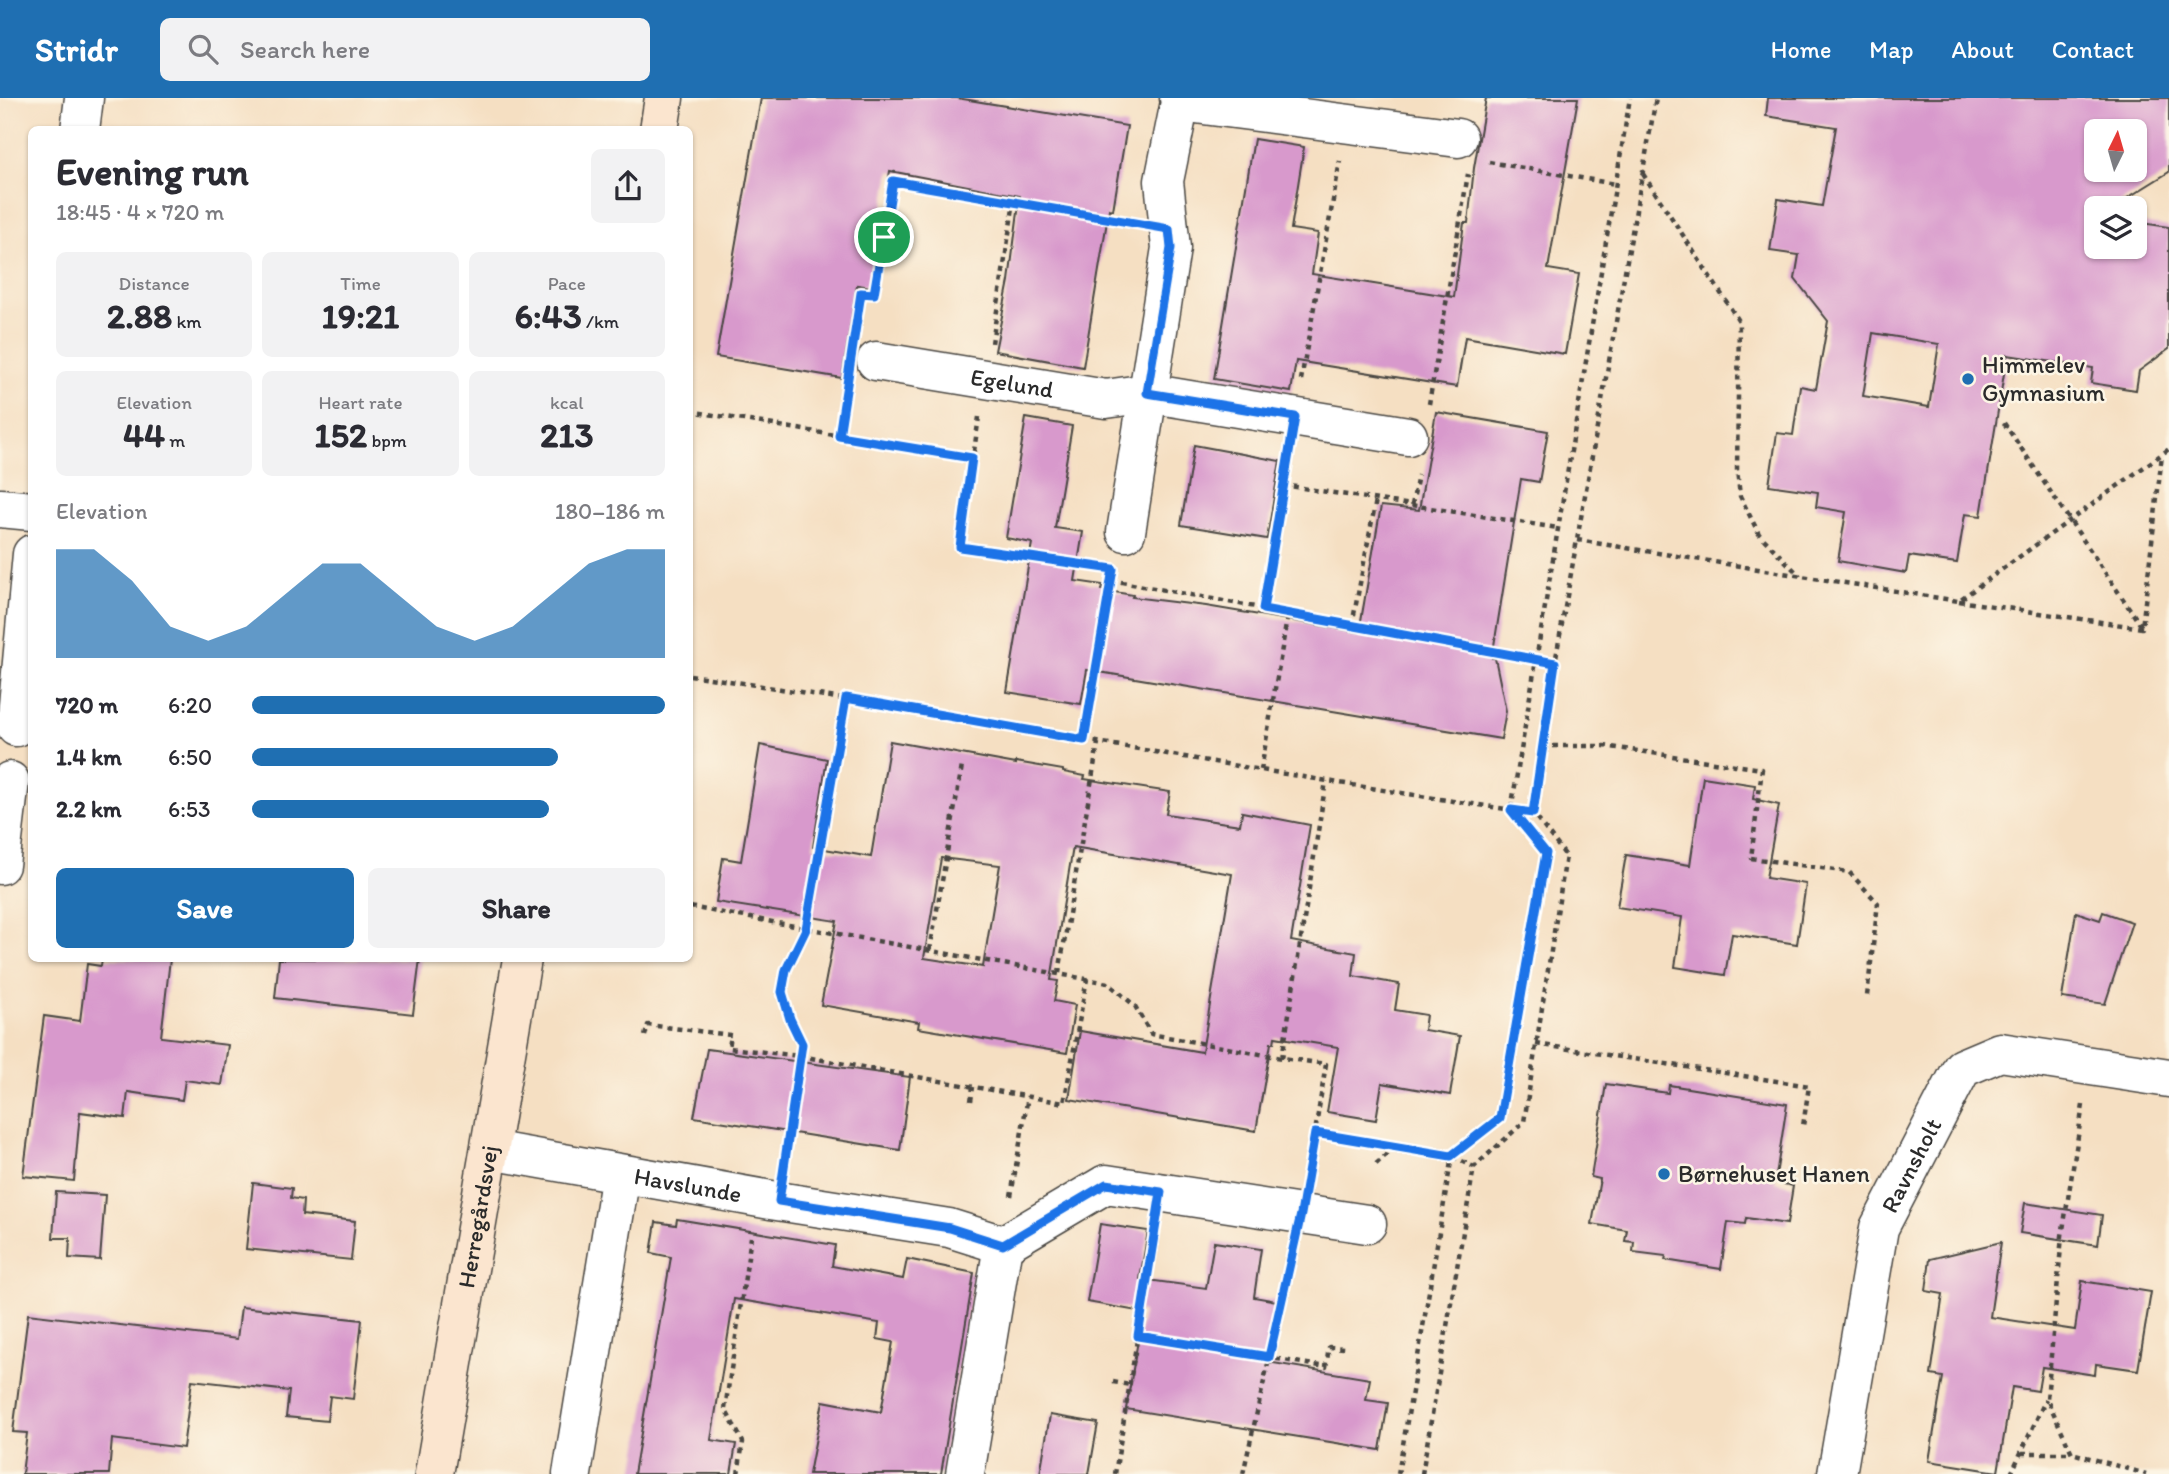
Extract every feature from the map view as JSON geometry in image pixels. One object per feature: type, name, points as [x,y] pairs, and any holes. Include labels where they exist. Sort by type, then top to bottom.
[{"type":"street","points":[[80,126],[84,98]]},
{"type":"street","points":[[660,126],[664,98]]},
{"type":"street","points":[[1126,532],[1171,248],[1164,181],[1179,100],[1347,124],[1470,157]]},
{"type":"street","name":"Egelund","points":[[860,358],[1106,399],[1147,393],[1418,436]]},
{"type":"street","points":[[0,508],[28,511]]},
{"type":"street","points":[[16,727],[28,597]]},
{"type":"street","points":[[0,865],[10,781]]},
{"type":"street","name":"Herregårdsvej","points":[[433,1474],[521,962]]},
{"type":"street","name":"Ravnsholt","points":[[1838,1474],[1879,1228],[1962,1068],[2000,1052],[2169,1078]]},
{"type":"street","name":"Havslunde","points":[[490,1150],[950,1228],[1003,1245]]},
{"type":"street","name":"Havslunde","points":[[572,1474],[621,1174]]},
{"type":"street","points":[[965,1474],[1003,1245],[1106,1184],[1367,1224]]},
{"type":"path","points":[[1398,1474],[1451,1156],[1500,1118],[1546,853],[1511,810],[1630,98]]},
{"type":"path","points":[[1533,813],[1555,663],[1656,98]]},
{"type":"path","points":[[1263,609],[1347,124]]},
{"type":"path","points":[[1412,505],[1418,436],[1470,157],[1615,184]]},
{"type":"path","points":[[1643,174],[1739,321],[1737,470],[1740,496],[1759,534],[1801,576]]},
{"type":"path","points":[[839,436],[860,358],[861,293],[874,294],[893,181],[1169,229]]},
{"type":"path","points":[[1014,201],[960,547],[1113,569]]},
{"type":"path","points":[[693,412],[972,458]]},
{"type":"path","points":[[2004,423],[2142,628]]},
{"type":"path","points":[[1958,601],[2169,450]]},
{"type":"path","points":[[2142,628],[2162,454]]},
{"type":"path","points":[[1283,485],[1558,528]]},
{"type":"path","points":[[1352,625],[1376,500]]},
{"type":"path","points":[[1084,740],[1119,537],[1126,532]]},
{"type":"path","points":[[1577,540],[2142,628]]},
{"type":"path","points":[[1111,580],[1555,663]]},
{"type":"path","points":[[1261,771],[1288,613]]},
{"type":"path","points":[[693,675],[846,698],[1261,771],[1533,813],[1566,856],[1524,1122],[1474,1167],[1422,1474]]},
{"type":"path","points":[[738,1474],[743,1442],[725,1409],[752,1231],[767,1229],[775,1200],[802,1044],[790,1019],[782,992],[786,970],[806,929],[846,698]]},
{"type":"path","points":[[1059,973],[1098,743]]},
{"type":"path","points":[[1543,746],[1604,746],[1762,769],[1751,858],[1849,872],[1878,903],[1867,996]]},
{"type":"path","points":[[930,950],[962,766]]},
{"type":"path","points":[[1282,1058],[1326,781]]},
{"type":"path","points":[[693,908],[1108,983],[1135,1006],[1151,1034],[1326,1064],[1301,1214],[1243,1474]]},
{"type":"path","points":[[645,1036],[648,1025],[731,1035],[729,1048],[800,1056],[1064,1103],[1087,979]]},
{"type":"path","points":[[1536,1044],[1809,1086],[1803,1126]]},
{"type":"path","points":[[2011,1474],[2047,1399],[2062,1236],[2089,1066]]},
{"type":"path","points":[[971,1101],[973,1087]]},
{"type":"path","points":[[1003,1245],[1027,1096]]},
{"type":"path","points":[[1315,1133],[1451,1156],[1474,1167]]},
{"type":"path","points":[[1376,1164],[1382,1162],[1389,1145]]},
{"type":"path","points":[[1115,1474],[1161,1192]]},
{"type":"path","points":[[1138,1336],[1326,1367],[1329,1347],[1345,1348]]},
{"type":"path","points":[[1113,1382],[1130,1385]]},
{"type":"path","points":[[2047,1399],[2073,1453]]},
{"type":"path","points":[[2022,1454],[2073,1453],[2146,1474]]},
{"type":"building","points":[[761,98],[957,98],[1127,126],[1113,210],[1109,209],[1083,367],[995,351],[1009,281],[1020,196],[890,171],[871,287],[857,285],[842,378],[716,357]]},
{"type":"building","points":[[1486,98],[1578,98],[1548,269],[1579,274],[1565,354],[1465,337],[1457,387],[1296,361],[1291,392],[1214,379],[1254,139],[1304,147],[1291,229],[1318,233],[1312,274],[1454,297]]},
{"type":"building","name":"Himmelev Gymnasium","points":[[1768,98],[2169,98],[2169,172],[2130,196],[2084,196],[2084,259],[2147,259],[2147,224],[2169,227],[2169,349],[2139,371],[2136,390],[2091,383],[2093,368],[2007,355],[1981,516],[1965,514],[1957,563],[1909,556],[1906,573],[1838,561],[1846,512],[1816,507],[1818,492],[1769,485],[1777,433],[1793,435],[1800,386],[1816,389],[1828,321],[1795,279],[1799,255],[1770,251],[1778,199],[1822,206],[1836,127],[1766,116]],"holes":[[[1873,333],[1939,344],[1929,407],[1863,396]]]},
{"type":"building","points":[[1436,412],[1548,431],[1539,482],[1521,479],[1492,658],[1495,658],[1506,711],[1501,739],[1087,670],[1081,704],[1007,692],[1032,543],[1006,538],[1026,418],[1072,426],[1055,528],[1083,532],[1075,581],[1103,585],[1102,590],[1133,595],[1132,597],[1206,606],[1359,632],[1381,506],[1419,510]]},
{"type":"building","points":[[1194,445],[1280,461],[1267,539],[1181,525]]},
{"type":"building","points":[[890,741],[1063,770],[1085,776],[1084,779],[1170,792],[1166,814],[1240,825],[1242,812],[1310,825],[1291,941],[1356,953],[1353,976],[1399,984],[1395,1010],[1426,1015],[1424,1030],[1460,1036],[1450,1095],[1382,1083],[1376,1120],[1327,1112],[1338,1047],[1275,1037],[1274,1043],[1271,1043],[1256,1131],[1069,1099],[1080,1031],[1202,1052],[1232,874],[1073,847],[1051,980],[1058,981],[1054,1001],[1075,1005],[1067,1053],[918,1028],[919,1022],[821,1005],[837,921],[716,902],[723,858],[741,861],[760,745],[827,759],[813,847],[871,857]],"holes":[[[941,858],[1000,865],[983,967],[924,958]]]},
{"type":"building","points":[[1703,777],[1755,785],[1753,799],[1779,805],[1766,878],[1806,884],[1797,944],[1732,934],[1725,975],[1675,967],[1682,917],[1617,907],[1626,855],[1690,865]]},
{"type":"building","points":[[2076,912],[2100,920],[2103,912],[2132,922],[2105,1004],[2062,998]]},
{"type":"building","points":[[102,962],[170,962],[161,1037],[228,1045],[222,1085],[185,1080],[182,1100],[128,1092],[125,1118],[80,1112],[74,1181],[23,1176],[44,1016],[80,1021],[87,964],[101,966]]},
{"type":"building","points":[[279,962],[420,962],[413,1014],[275,998]]},
{"type":"building","points":[[707,1049],[910,1077],[900,1150],[694,1117]]},
{"type":"building","name":"Børnehuset Hanen","points":[[1606,1084],[1668,1093],[1669,1085],[1787,1104],[1775,1182],[1793,1186],[1787,1224],[1746,1218],[1745,1224],[1728,1222],[1721,1269],[1665,1260],[1666,1256],[1633,1252],[1634,1242],[1625,1241],[1627,1230],[1592,1224],[1600,1179],[1591,1177]]},
{"type":"building","points":[[253,1183],[292,1188],[291,1198],[303,1200],[302,1215],[355,1221],[351,1260],[246,1249]]},
{"type":"building","points":[[56,1192],[105,1195],[100,1260],[69,1258],[70,1238],[53,1238]]},
{"type":"building","points":[[2025,1203],[2102,1215],[2098,1245],[2020,1233]]},
{"type":"building","points":[[677,1219],[835,1245],[832,1266],[903,1279],[907,1259],[974,1273],[941,1474],[809,1474],[823,1401],[881,1412],[893,1342],[877,1339],[879,1323],[734,1299],[711,1440],[736,1444],[731,1474],[634,1474],[671,1257],[651,1253],[656,1222],[676,1225]]},
{"type":"building","points":[[1100,1224],[1148,1231],[1140,1279],[1206,1288],[1214,1242],[1261,1249],[1254,1297],[1277,1301],[1267,1362],[1370,1379],[1366,1400],[1388,1403],[1380,1450],[1126,1409],[1143,1312],[1087,1302]]},
{"type":"building","points":[[2001,1242],[1990,1317],[2075,1330],[2082,1281],[2151,1292],[2138,1370],[2096,1364],[2095,1375],[2042,1367],[2038,1391],[2012,1387],[1998,1472],[1929,1461],[1943,1377],[1931,1375],[1943,1294],[1926,1291],[1930,1259]]},
{"type":"building","points":[[241,1307],[362,1320],[353,1399],[330,1396],[327,1421],[286,1417],[289,1391],[192,1380],[183,1448],[112,1439],[109,1474],[22,1474],[27,1433],[13,1432],[28,1314],[237,1339]]},
{"type":"building","points":[[1050,1415],[1098,1423],[1089,1474],[1040,1474]]},
{"type":"place","name":"Himmelev Gymnasium","points":[[1968,379]]},
{"type":"place","name":"Børnehuset Hanen","points":[[1664,1174]]},
{"type":"route","points":[[893,181],[1169,229],[1171,248],[1147,393],[1295,417],[1263,609],[1555,663],[1533,813],[1511,810],[1546,853],[1500,1118],[1451,1156],[1315,1133],[1301,1214],[1269,1357],[1138,1336],[1161,1192],[1106,1184],[1003,1245],[950,1228],[779,1201],[802,1044],[790,1019],[782,992],[786,970],[806,929],[846,698],[1084,740],[1113,569],[960,547],[972,458],[839,436],[861,293],[874,294],[884,237],[893,181]]}]
